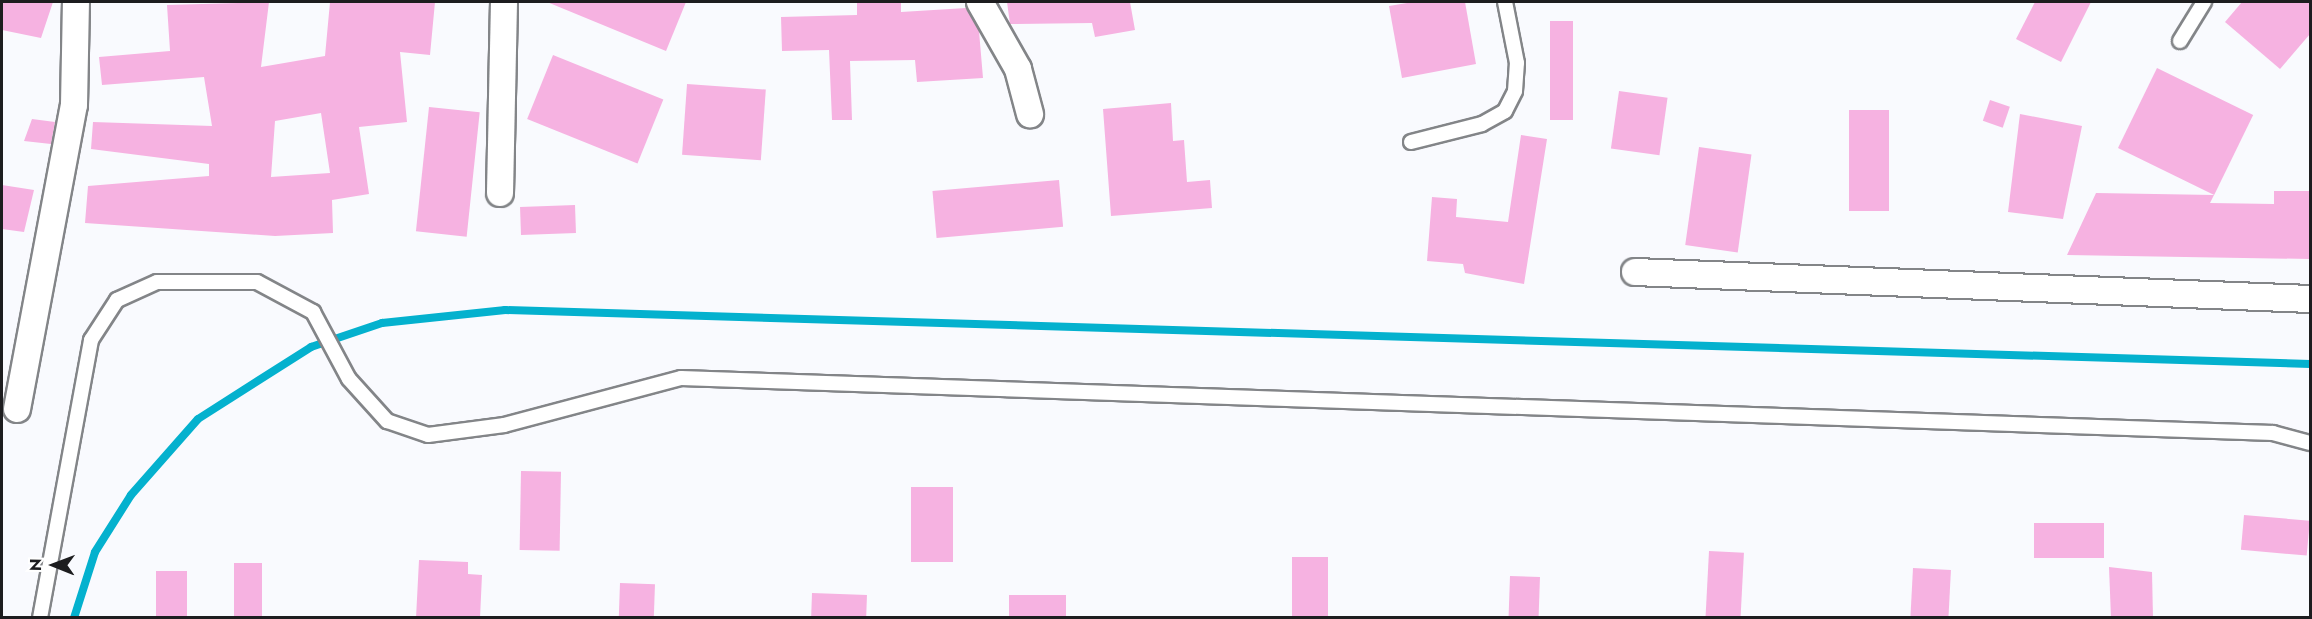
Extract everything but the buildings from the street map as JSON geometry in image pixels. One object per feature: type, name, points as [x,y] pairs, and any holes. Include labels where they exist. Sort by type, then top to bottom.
[{"type":"street","points":[[17,409],[74,105],[76,2]]},
{"type":"street","points":[[500,193],[504,2]]},
{"type":"street","points":[[980,2],[1018,69],[1030,114]]},
{"type":"street","points":[[1635,272],[2310,299]]},
{"type":"lane","points":[[1411,142],[1482,124],[1505,111],[1515,91],[1517,63],[1505,2]]},
{"type":"lane","points":[[2180,41],[2204,2]]},
{"type":"lane","points":[[40,618],[91,339],[117,300],[157,282],[257,282],[313,312],[349,379],[387,421],[428,435],[504,425],[681,378],[2273,434],[2310,443]]},
{"type":"waterway","points":[[74,618],[95,552],[131,495],[198,419],[311,347],[382,323],[505,310],[2310,364]]}]
